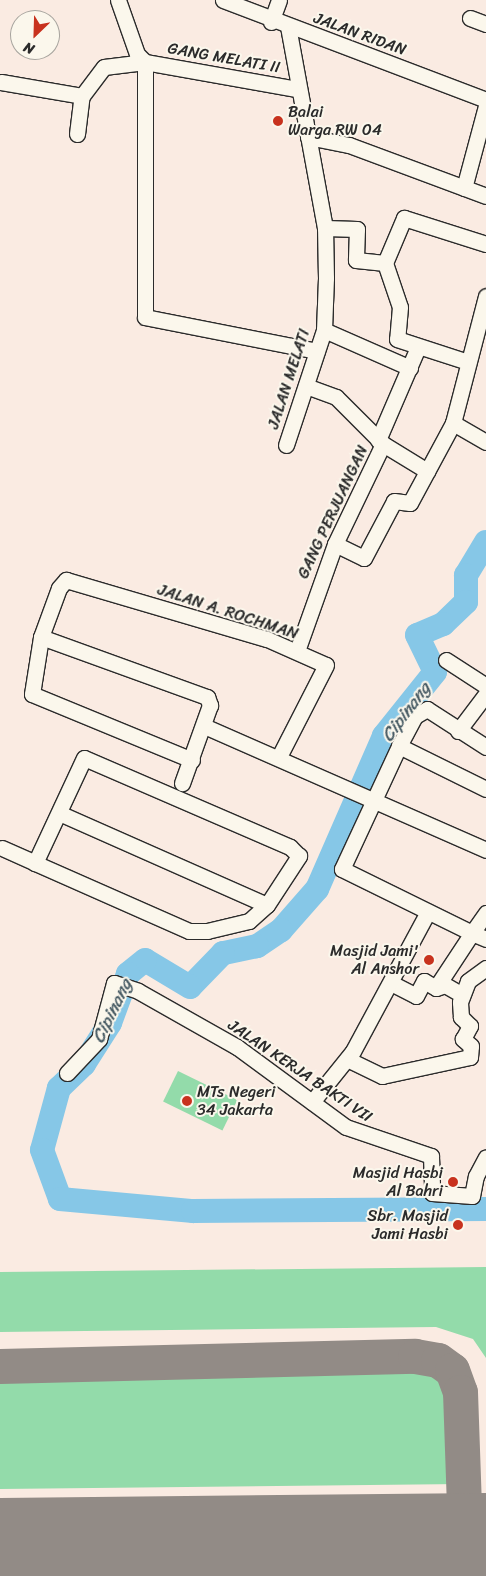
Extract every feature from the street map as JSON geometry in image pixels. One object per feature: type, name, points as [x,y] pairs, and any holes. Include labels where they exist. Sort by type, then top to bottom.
[{"type":"street","points":[[118,0],[138,54],[145,62],[145,317],[317,351]]},
{"type":"street","name":"JALAN RIDAN","points":[[224,0],[271,22],[361,50],[486,100]]},
{"type":"street","points":[[271,22],[279,0]]},
{"type":"street","points":[[470,18],[486,24]]},
{"type":"street","name":"JALAN MELATI","points":[[286,445],[324,330],[325,228],[297,89],[288,28]]},
{"type":"street","name":"GANG MELATI II","points":[[82,96],[104,67],[145,62],[297,89]]},
{"type":"street","points":[[1,82],[82,96],[77,134]]},
{"type":"street","points":[[464,188],[486,106]]},
{"type":"street","points":[[308,137],[349,145],[486,196]]},
{"type":"street","points":[[468,362],[418,347],[396,338],[400,303],[385,263],[402,219],[486,244]]},
{"type":"street","points":[[325,228],[357,229],[356,261],[385,263]]},
{"type":"street","points":[[335,544],[366,557],[394,501],[410,503],[453,423],[486,296]]},
{"type":"street","points":[[324,330],[410,368]]},
{"type":"street","name":"GANG PERJUANGAN","points":[[299,647],[335,544],[381,442],[418,347]]},
{"type":"street","points":[[306,386],[336,397],[381,442],[427,471]]},
{"type":"street","points":[[453,423],[486,442]]},
{"type":"street","name":"JALAN A. ROCHMAN","points":[[41,637],[58,588],[66,580],[78,580],[299,647],[326,665],[279,757]]},
{"type":"street","points":[[182,783],[192,760],[204,726],[210,705],[207,697],[41,637],[32,690],[35,697],[192,760]]},
{"type":"street","points":[[446,660],[486,686]]},
{"type":"street","points":[[458,731],[486,694]]},
{"type":"street","points":[[479,936],[342,869],[369,800],[423,709],[486,747]]},
{"type":"street","points":[[204,726],[279,757],[348,791],[486,850]]},
{"type":"street","points":[[400,746],[486,788]]},
{"type":"street","points":[[2,848],[35,864],[189,930],[238,926],[267,905],[299,860],[298,852],[84,758],[35,864]]},
{"type":"street","points":[[59,813],[267,905]]},
{"type":"street","points":[[312,1102],[347,1059],[391,983],[428,912]]},
{"type":"street","points":[[391,983],[416,996],[424,981],[436,988],[479,936],[486,913]]},
{"type":"street","points":[[347,1059],[382,1076],[470,1058],[471,1046],[463,1040],[470,1026],[461,1017],[462,995],[468,982],[486,968]]},
{"type":"street","name":"JALAN KERJA BAKTI VII","points":[[67,1073],[99,1040],[114,983],[138,991],[242,1050],[312,1102],[369,1138],[431,1156],[432,1192],[472,1196],[481,1176]]},
{"type":"street","points":[[439,983],[462,995]]},
{"type":"street","points":[[481,1176],[486,1157]]},
{"type":"green space","points":[[178,1071],[237,1100],[222,1130],[163,1102]]},
{"type":"green space","points":[[486,1267],[486,1358],[473,1339],[436,1327],[0,1332],[0,1272]]},
{"type":"green space","points":[[415,1356],[438,1360],[452,1370],[460,1392],[462,1484],[0,1489],[0,1366]]},
{"type":"waterway","name":"Cipinang","points":[[486,542],[466,575],[466,602],[443,624],[417,635],[435,672],[384,736],[317,889],[281,930],[257,946],[223,953],[190,987],[145,960],[128,974],[110,1023],[84,1064],[59,1088],[42,1150],[60,1199],[193,1211],[486,1209]]},
{"type":"taxiway","points":[[0,1366],[415,1356],[438,1360],[452,1370],[460,1392],[465,1537]]},
{"type":"taxiway","points":[[410,1538],[486,1559]]},
{"type":"runway","points":[[0,1542],[486,1537]]},
{"type":"place","name":"Balai Warga RW 04","points":[[278,121]]},
{"type":"place","name":"Masjid Jami' Al Anshor","points":[[429,960]]},
{"type":"place","name":"MTs Negeri 34 Jakarta","points":[[187,1101]]},
{"type":"place","name":"Masjid Hasbi Al Bahri","points":[[453,1182]]},
{"type":"place","name":"Sbr. Masjid Jami Hasbi","points":[[458,1225]]}]
